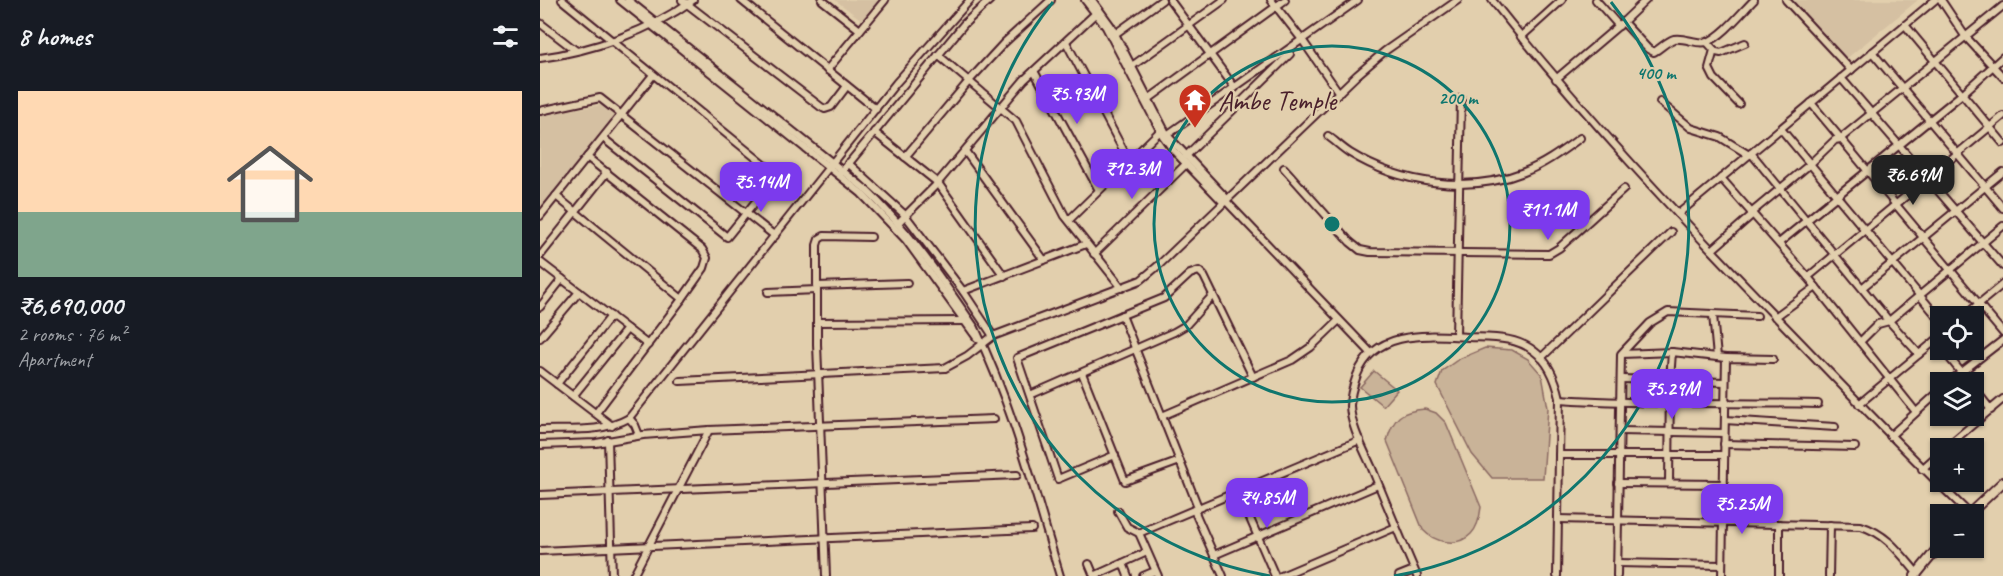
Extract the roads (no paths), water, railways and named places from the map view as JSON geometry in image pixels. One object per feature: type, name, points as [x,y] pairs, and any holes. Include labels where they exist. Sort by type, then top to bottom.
[{"type":"main road","points":[[1980,504],[2003,482]]},
{"type":"main road","points":[[1916,574],[1930,557]]},
{"type":"street","points":[[562,0],[777,175],[727,237],[603,138]]},
{"type":"street","points":[[620,0],[653,23],[888,211],[945,284],[975,328],[1002,391],[1060,576]]},
{"type":"street","points":[[628,0],[653,23]]},
{"type":"street","points":[[741,0],[876,109]]},
{"type":"street","points":[[822,0],[860,30]]},
{"type":"street","points":[[828,70],[885,0]]},
{"type":"street","points":[[540,430],[612,426],[629,418],[876,109],[970,0]]},
{"type":"street","points":[[841,173],[964,24],[990,0]]},
{"type":"street","points":[[905,157],[1004,43],[1052,0]]},
{"type":"street","points":[[1086,0],[1106,27],[1160,130],[1174,151],[1371,353]]},
{"type":"street","points":[[1115,34],[1162,0]]},
{"type":"street","points":[[1170,0],[1234,88]]},
{"type":"street","points":[[1132,66],[1224,0]]},
{"type":"street","points":[[1271,0],[1339,93]]},
{"type":"street","points":[[1150,98],[1285,0]]},
{"type":"street","points":[[1167,135],[1358,0]]},
{"type":"street","points":[[680,381],[945,368],[967,356],[993,336],[1141,280],[1385,51],[1458,0]]},
{"type":"street","points":[[1492,0],[1556,79],[1678,214],[1859,404],[1959,504]]},
{"type":"street","points":[[1521,37],[1562,0]]},
{"type":"street","points":[[1596,0],[1654,52],[1671,40],[1677,39],[1707,42],[1714,50],[1721,53],[1745,44]]},
{"type":"street","points":[[1556,79],[1646,0]]},
{"type":"street","points":[[1707,42],[1731,23],[1754,0]]},
{"type":"street","points":[[1786,0],[1851,70]]},
{"type":"street","points":[[1678,214],[1935,0]]},
{"type":"street","points":[[1941,0],[1965,36],[2003,77]]},
{"type":"street","points":[[1712,250],[1835,140],[1840,139],[2003,5],[2000,0]]},
{"type":"street","points":[[540,58],[611,40],[675,12],[688,1],[821,107],[825,109],[831,107],[847,86]]},
{"type":"street","points":[[1095,1],[1150,98],[1167,135],[1225,201]]},
{"type":"street","points":[[898,223],[938,183],[1034,71],[1096,13]]},
{"type":"street","points":[[540,22],[575,50]]},
{"type":"street","points":[[1905,25],[2003,144]]},
{"type":"street","points":[[1186,156],[1303,41]]},
{"type":"street","points":[[1066,42],[1129,161]]},
{"type":"street","points":[[1714,50],[1709,68],[1714,78],[1739,104]]},
{"type":"street","points":[[1872,52],[2003,208]]},
{"type":"street","points":[[938,55],[1016,121],[1048,185],[1069,220],[1122,288]]},
{"type":"street","points":[[1779,243],[1962,94],[2003,57]]},
{"type":"street","points":[[1034,71],[1099,190]]},
{"type":"street","points":[[540,216],[653,75]]},
{"type":"street","points":[[1841,78],[2003,266]]},
{"type":"street","points":[[540,111],[600,98],[775,236]]},
{"type":"street","points":[[1456,336],[1461,98]]},
{"type":"street","points":[[1660,102],[1691,128],[1720,137],[1750,154],[1919,354]]},
{"type":"street","points":[[1811,104],[2003,333]]},
{"type":"street","points":[[1808,278],[2003,116]]},
{"type":"street","points":[[1781,129],[1930,307]]},
{"type":"street","points":[[1069,220],[1160,130]]},
{"type":"street","points":[[874,132],[938,183],[1004,276]]},
{"type":"street","points":[[1328,136],[1350,153],[1393,172],[1433,182],[1459,184],[1490,182],[1524,172],[1553,158],[1580,138]]},
{"type":"street","points":[[965,151],[1044,260]]},
{"type":"street","points":[[587,157],[706,253],[707,263],[596,413]]},
{"type":"street","points":[[848,164],[906,215],[963,291],[993,336]]},
{"type":"street","points":[[1094,254],[1186,164]]},
{"type":"street","points":[[1284,168],[1350,242],[1360,250],[1370,252],[1549,254],[1559,248],[1624,189]]},
{"type":"street","points":[[540,256],[606,172]]},
{"type":"street","points":[[1863,287],[2003,172]]},
{"type":"street","points":[[841,173],[906,240],[982,343]]},
{"type":"street","points":[[1721,178],[1816,287],[1916,412]]},
{"type":"street","points":[[555,196],[682,299]]},
{"type":"street","points":[[1860,342],[1878,324],[1889,321],[2003,226]]},
{"type":"street","points":[[1541,358],[1671,232]]},
{"type":"street","points":[[826,576],[817,322],[817,244],[824,236],[871,237]]},
{"type":"street","points":[[963,291],[1086,244]]},
{"type":"street","points":[[540,262],[648,345]]},
{"type":"street","points":[[1115,455],[1058,479],[1017,358],[1171,294],[1195,271],[1202,272],[1253,377]]},
{"type":"street","points":[[540,307],[562,279]]},
{"type":"street","points":[[768,292],[906,283]]},
{"type":"street","points":[[1976,306],[2003,284]]},
{"type":"street","points":[[1776,317],[1816,287]]},
{"type":"street","points":[[540,338],[579,292]]},
{"type":"street","points":[[1030,395],[1174,333],[1186,325],[1213,296]]},
{"type":"street","points":[[1617,576],[1621,354],[1659,316],[1668,312],[1757,316]]},
{"type":"street","points":[[1122,315],[1223,576]]},
{"type":"street","points":[[1713,315],[1717,357]]},
{"type":"street","points":[[557,384],[611,316]]},
{"type":"street","points":[[1162,416],[1292,360],[1340,320]]},
{"type":"street","points":[[817,322],[964,321]]},
{"type":"street","points":[[573,396],[627,328]]},
{"type":"street","points":[[1399,576],[1415,573],[1351,415],[1352,389],[1360,367],[1371,353],[1388,342],[1412,336],[1456,336],[1516,341],[1534,351],[1555,379],[1560,399],[1557,576]]},
{"type":"street","points":[[1952,360],[1961,372],[2003,340]]},
{"type":"street","points":[[1859,404],[1930,345]]},
{"type":"street","points":[[1621,354],[1672,352],[1726,358],[1773,359]]},
{"type":"street","points":[[1669,483],[1672,352]]},
{"type":"street","points":[[1722,576],[1726,358]]},
{"type":"street","points":[[540,371],[612,426]]},
{"type":"street","points":[[1082,373],[1126,481],[1180,461]]},
{"type":"street","points":[[1621,379],[1725,382]]},
{"type":"street","points":[[1560,399],[1670,404],[1725,402],[1818,404]]},
{"type":"street","points":[[1958,438],[2003,399]]},
{"type":"street","points":[[1890,435],[1930,400]]},
{"type":"street","points":[[1984,402],[1990,410]]},
{"type":"street","points":[[629,418],[639,435]]},
{"type":"street","points":[[540,445],[596,443],[639,435],[709,430],[994,418]]},
{"type":"street","points":[[1725,420],[1834,427]]},
{"type":"street","points":[[633,576],[709,430]]},
{"type":"street","points":[[1620,431],[1724,433]]},
{"type":"street","points":[[608,440],[612,576]]},
{"type":"street","points":[[1139,533],[1360,440]]},
{"type":"street","points":[[1724,444],[1855,447]]},
{"type":"street","points":[[1559,455],[1619,457],[1724,455]]},
{"type":"street","points":[[1922,469],[1930,462]]},
{"type":"street","points":[[540,495],[1017,475]]},
{"type":"street","points":[[1618,483],[1724,484]]},
{"type":"street","points":[[1214,555],[1378,485]]},
{"type":"street","points":[[1238,491],[1275,576]]},
{"type":"street","points":[[1118,511],[1127,527],[1139,533],[1156,574],[1143,576]]},
{"type":"street","points":[[1558,519],[1861,526],[1875,530],[1886,538],[1916,574]]},
{"type":"street","points":[[1779,524],[1779,576]]},
{"type":"street","points":[[1829,576],[1830,525]]},
{"type":"street","points":[[1281,576],[1396,527]]},
{"type":"street","points":[[540,551],[1032,530]]},
{"type":"street","points":[[1089,564],[1094,576],[1147,552]]},
{"type":"street","points":[[1123,563],[1128,576]]},
{"type":"street","points":[[1617,563],[1722,565]]},
{"type":"place","name":"Ambe Temple","points":[[1195,129]]}]
